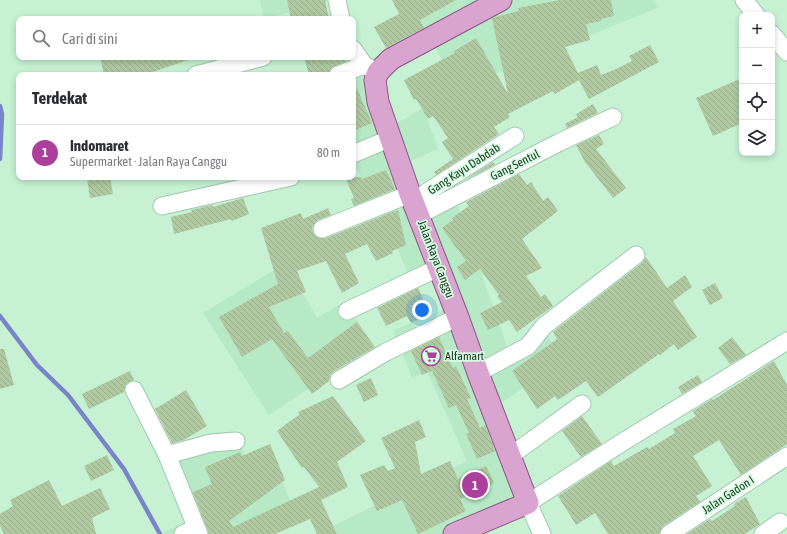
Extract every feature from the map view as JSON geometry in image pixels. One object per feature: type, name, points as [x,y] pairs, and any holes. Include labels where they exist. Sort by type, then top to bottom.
[{"type":"main road","points":[[371,69],[391,60],[501,0]]},
{"type":"main road","name":"Jalan Raya Canggu","points":[[371,69],[391,138],[414,203],[528,503]]},
{"type":"main road","points":[[454,534],[528,503]]},
{"type":"street","points":[[337,0],[340,16]]},
{"type":"street","points":[[744,0],[754,12]]},
{"type":"street","points":[[775,38],[787,52]]},
{"type":"street","points":[[356,52],[371,69]]},
{"type":"street","points":[[207,72],[252,60]]},
{"type":"street","points":[[354,72],[371,69]]},
{"type":"street","name":"Gang Sentul","points":[[414,203],[558,143],[613,117]]},
{"type":"street","name":"Gang Kayu Dabdab","points":[[414,203],[515,136]]},
{"type":"street","points":[[356,153],[391,138]]},
{"type":"street","points":[[162,206],[278,180]]},
{"type":"street","points":[[322,229],[414,203]]},
{"type":"street","points":[[478,373],[528,346],[544,326],[636,255]]},
{"type":"street","points":[[347,311],[438,268]]},
{"type":"street","points":[[339,380],[386,352],[458,317]]},
{"type":"street","points":[[542,534],[528,503],[787,340]]},
{"type":"street","points":[[134,390],[167,455],[193,532]]},
{"type":"street","points":[[510,456],[582,404]]},
{"type":"street","points":[[167,455],[211,443],[236,441]]},
{"type":"street","name":"Jalan Gadon I","points":[[669,534],[787,456]]},
{"type":"street","points":[[763,534],[780,522]]},
{"type":"shaded area","points":[[260,0],[335,0],[275,16],[263,16]]},
{"type":"shaded area","points":[[409,0],[655,0],[657,8],[458,89]]},
{"type":"shaded area","points":[[355,60],[383,131],[423,108],[438,149],[406,163],[422,200],[451,187],[510,355],[546,332],[563,362],[493,408],[532,488],[452,534],[316,534],[467,461],[427,371],[412,378],[394,330],[450,307],[437,266],[409,277],[386,220],[367,229],[357,213],[374,198],[356,168],[356,72],[317,72]]},
{"type":"shaded area","points":[[286,263],[317,318],[346,301],[372,346],[269,415],[203,313]]},
{"type":"shaded area","points":[[237,435],[253,474],[276,466],[297,518],[260,534],[164,534],[163,532],[189,521],[161,456]]},
{"type":"building","points":[[287,0],[325,0],[328,16],[290,16]]},
{"type":"building","points":[[392,0],[456,0],[420,20],[424,28],[386,48],[374,27],[399,14]]},
{"type":"building","points":[[560,0],[611,0],[614,16],[601,19],[602,21],[586,24],[590,40],[565,47],[578,73],[597,65],[601,75],[614,70],[632,61],[629,56],[650,45],[659,62],[589,99],[579,80],[555,94],[553,91],[508,114],[510,117],[494,127],[499,134],[436,175],[434,172],[453,159],[442,142],[448,138],[433,116],[428,119],[416,99],[414,100],[404,80],[455,53],[454,51],[476,38],[508,94],[492,18],[519,11],[518,8]]},
{"type":"building","points":[[101,60],[188,60],[153,72],[103,72]]},
{"type":"building","points":[[305,60],[347,60],[331,68],[329,72],[308,72]]},
{"type":"building","points":[[739,79],[739,124],[713,136],[696,98]]},
{"type":"building","points":[[356,87],[372,123],[356,130]]},
{"type":"building","points":[[593,104],[598,113],[567,128],[565,124],[578,117],[576,114]]},
{"type":"building","points":[[599,135],[604,144],[596,149],[626,188],[613,198],[585,162],[576,145]]},
{"type":"building","points":[[493,162],[495,165],[466,179]]},
{"type":"building","points":[[386,170],[395,189],[354,206],[351,199],[354,198],[346,180],[356,180],[356,177],[361,177],[362,179]]},
{"type":"building","points":[[519,174],[527,185],[531,182],[543,201],[548,197],[558,211],[522,239],[542,268],[526,276],[541,297],[545,294],[553,306],[517,332],[509,320],[488,330],[480,313],[502,302],[497,296],[499,295],[480,269],[465,280],[457,267],[466,261],[442,228],[453,220],[452,218],[469,206],[466,202]]},
{"type":"building","points":[[87,180],[111,180],[113,194],[90,198]]},
{"type":"building","points":[[243,198],[249,214],[232,221],[231,219],[174,234],[171,217],[192,212],[191,210],[212,205],[213,207]]},
{"type":"building","points":[[328,208],[331,215],[318,220],[312,227],[316,237],[326,238],[398,210],[406,245],[392,251],[393,253],[376,261],[367,244],[345,254],[359,283],[342,293],[326,261],[297,271],[306,292],[269,307],[284,333],[288,331],[308,358],[357,322],[375,347],[334,371],[330,375],[329,381],[312,394],[272,339],[242,357],[219,317],[278,284],[261,228],[301,213],[303,219]]},
{"type":"building","points":[[646,257],[667,288],[685,275],[692,287],[673,301],[697,337],[678,350],[674,344],[598,397],[586,381],[558,400],[555,396],[537,409],[512,371],[557,339],[553,332],[642,263]]},
{"type":"building","points":[[715,283],[723,298],[710,305],[702,290]]},
{"type":"building","points":[[418,288],[430,314],[411,323],[407,316],[386,326],[377,308]]},
{"type":"building","points":[[439,337],[453,368],[456,366],[471,398],[467,399],[480,428],[485,425],[495,451],[477,459],[466,434],[469,433],[456,405],[449,408],[432,371],[422,375],[411,351]]},
{"type":"building","points":[[732,337],[746,355],[730,364],[718,348]]},
{"type":"building","points":[[0,349],[4,349],[14,385],[0,389]]},
{"type":"building","points":[[774,361],[787,385],[787,444],[741,475],[719,440],[693,456],[712,486],[696,496],[700,502],[663,526],[659,534],[608,534],[595,513],[576,525],[558,496],[611,461],[614,466],[647,447],[649,449],[675,433],[673,429],[696,416],[693,411]]},
{"type":"building","points":[[130,371],[134,380],[126,384],[124,392],[89,409],[82,394]]},
{"type":"building","points":[[698,375],[702,382],[682,394],[678,387]]},
{"type":"building","points":[[371,378],[378,395],[364,402],[356,385]]},
{"type":"building","points":[[186,390],[207,426],[184,440],[172,443],[155,409]]},
{"type":"building","points":[[333,396],[366,441],[337,462],[348,487],[321,500],[337,534],[317,534],[310,519],[275,534],[209,534],[193,492],[212,484],[205,467],[240,452],[242,456],[270,444],[285,480],[229,521],[233,527],[319,487],[304,467],[302,468],[277,431],[300,414],[298,412]]},
{"type":"building","points":[[582,416],[602,444],[581,457],[562,431]]},
{"type":"building","points":[[419,420],[426,437],[415,442],[421,474],[450,461],[458,479],[486,466],[494,483],[460,499],[466,511],[418,534],[402,500],[377,511],[360,475],[384,465],[388,471],[395,468],[381,438]]},
{"type":"building","points":[[107,455],[114,470],[91,481],[84,466]]},
{"type":"building","points":[[49,480],[62,506],[100,488],[110,509],[92,518],[96,534],[4,534],[0,526],[0,514],[13,506],[10,500]]},
{"type":"building","points":[[746,497],[760,524],[745,534],[687,534],[710,519],[712,521],[735,506],[734,504]]},
{"type":"waterway","points":[[0,106],[2,114],[0,159]]},
{"type":"waterway","points":[[0,316],[37,365],[68,395],[124,469],[160,534]]},
{"type":"place","name":"Alfamart","points":[[431,356]]},
{"type":"place","name":"Indomaret","points":[[475,485]]}]
